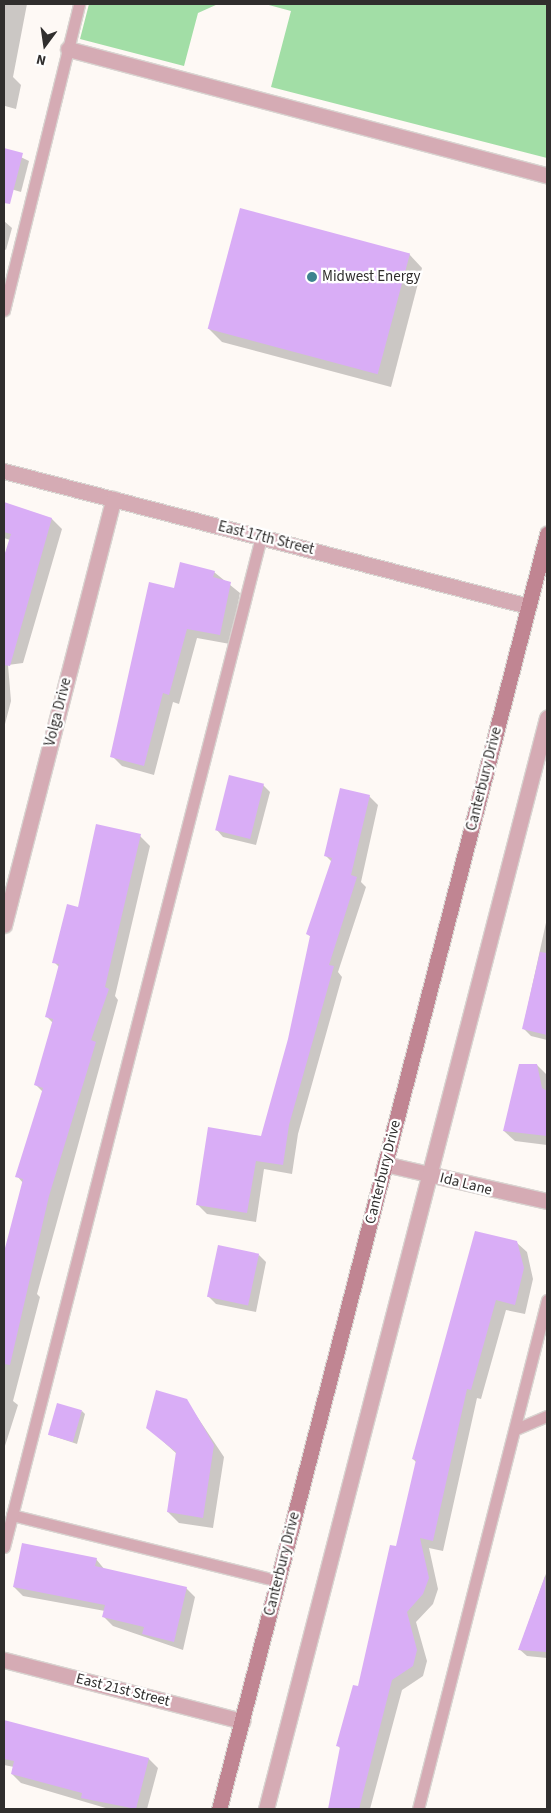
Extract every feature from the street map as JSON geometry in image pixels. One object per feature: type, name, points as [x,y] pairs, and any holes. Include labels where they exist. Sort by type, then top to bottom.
[{"type":"main road","name":"Canterbury Drive","points":[[219,1809],[547,534]]},
{"type":"street","points":[[68,49],[547,176]]},
{"type":"street","name":"East 17th Street","points":[[4,471],[528,606]]},
{"type":"street","name":"Volga Drive","points":[[4,924],[113,499]]},
{"type":"street","points":[[266,1809],[547,718]]},
{"type":"street","name":"Ida Lane","points":[[385,1164],[547,1201]]},
{"type":"street","name":"East 21st Street","points":[[4,1660],[242,1721]]},
{"type":"lane","points":[[4,310],[79,4]]},
{"type":"lane","points":[[4,1547],[262,537]]},
{"type":"lane","points":[[418,1809],[516,1429],[547,1300]]},
{"type":"lane","points":[[516,1429],[547,1416]]},
{"type":"lane","points":[[12,1515],[278,1581]]},
{"type":"green space","points":[[89,4],[218,4],[198,13],[184,66],[80,39]]},
{"type":"green space","points":[[265,4],[547,4],[547,158],[271,87],[291,11]]},
{"type":"building","points":[[4,148],[23,153],[10,204],[4,203]]},
{"type":"building","name":"Midwest Energy","points":[[240,208],[410,254],[378,374],[208,329]]},
{"type":"building","points":[[4,502],[52,518],[10,666],[4,665],[4,556],[11,534],[4,532]]},
{"type":"building","points":[[180,562],[215,571],[213,577],[231,582],[220,635],[187,629],[169,695],[163,693],[144,766],[110,757],[149,582],[174,588]]},
{"type":"building","points":[[229,775],[264,784],[250,839],[215,830]]},
{"type":"building","points":[[340,788],[370,795],[351,875],[357,877],[329,965],[334,966],[289,1125],[283,1165],[256,1161],[247,1213],[196,1205],[208,1127],[261,1136],[288,1039],[310,936],[306,934],[332,858],[324,856]]},
{"type":"building","points":[[96,824],[141,834],[105,987],[109,989],[91,1040],[96,1042],[49,1196],[10,1365],[4,1364],[4,1252],[23,1179],[15,1177],[43,1088],[34,1085],[53,1019],[45,1017],[59,964],[52,963],[67,904],[78,907]]},
{"type":"building","points":[[540,952],[547,953],[547,1035],[522,1029]]},
{"type":"building","points":[[519,1064],[537,1064],[542,1088],[547,1091],[547,1136],[503,1131]]},
{"type":"building","points":[[475,1231],[517,1241],[524,1268],[515,1305],[496,1300],[471,1390],[467,1389],[433,1541],[420,1538],[429,1578],[423,1594],[407,1612],[417,1650],[413,1666],[392,1680],[359,1809],[328,1809],[340,1747],[336,1746],[353,1685],[358,1686],[390,1545],[396,1546],[416,1460],[412,1459]]},
{"type":"building","points":[[218,1245],[259,1254],[248,1306],[207,1297]]},
{"type":"building","points":[[156,1390],[187,1399],[214,1445],[203,1518],[167,1512],[176,1452],[146,1428]]},
{"type":"building","points":[[57,1403],[82,1410],[73,1442],[48,1435]]},
{"type":"building","points":[[22,1543],[97,1558],[95,1566],[187,1587],[174,1642],[142,1634],[144,1627],[102,1617],[105,1605],[13,1587]]},
{"type":"building","points":[[545,1576],[547,1652],[518,1650]]},
{"type":"building","points":[[4,1720],[149,1758],[136,1809],[81,1798],[82,1793],[11,1774],[14,1761],[4,1759]]},
{"type":"place","name":"Midwest Energy","points":[[312,277]]}]
